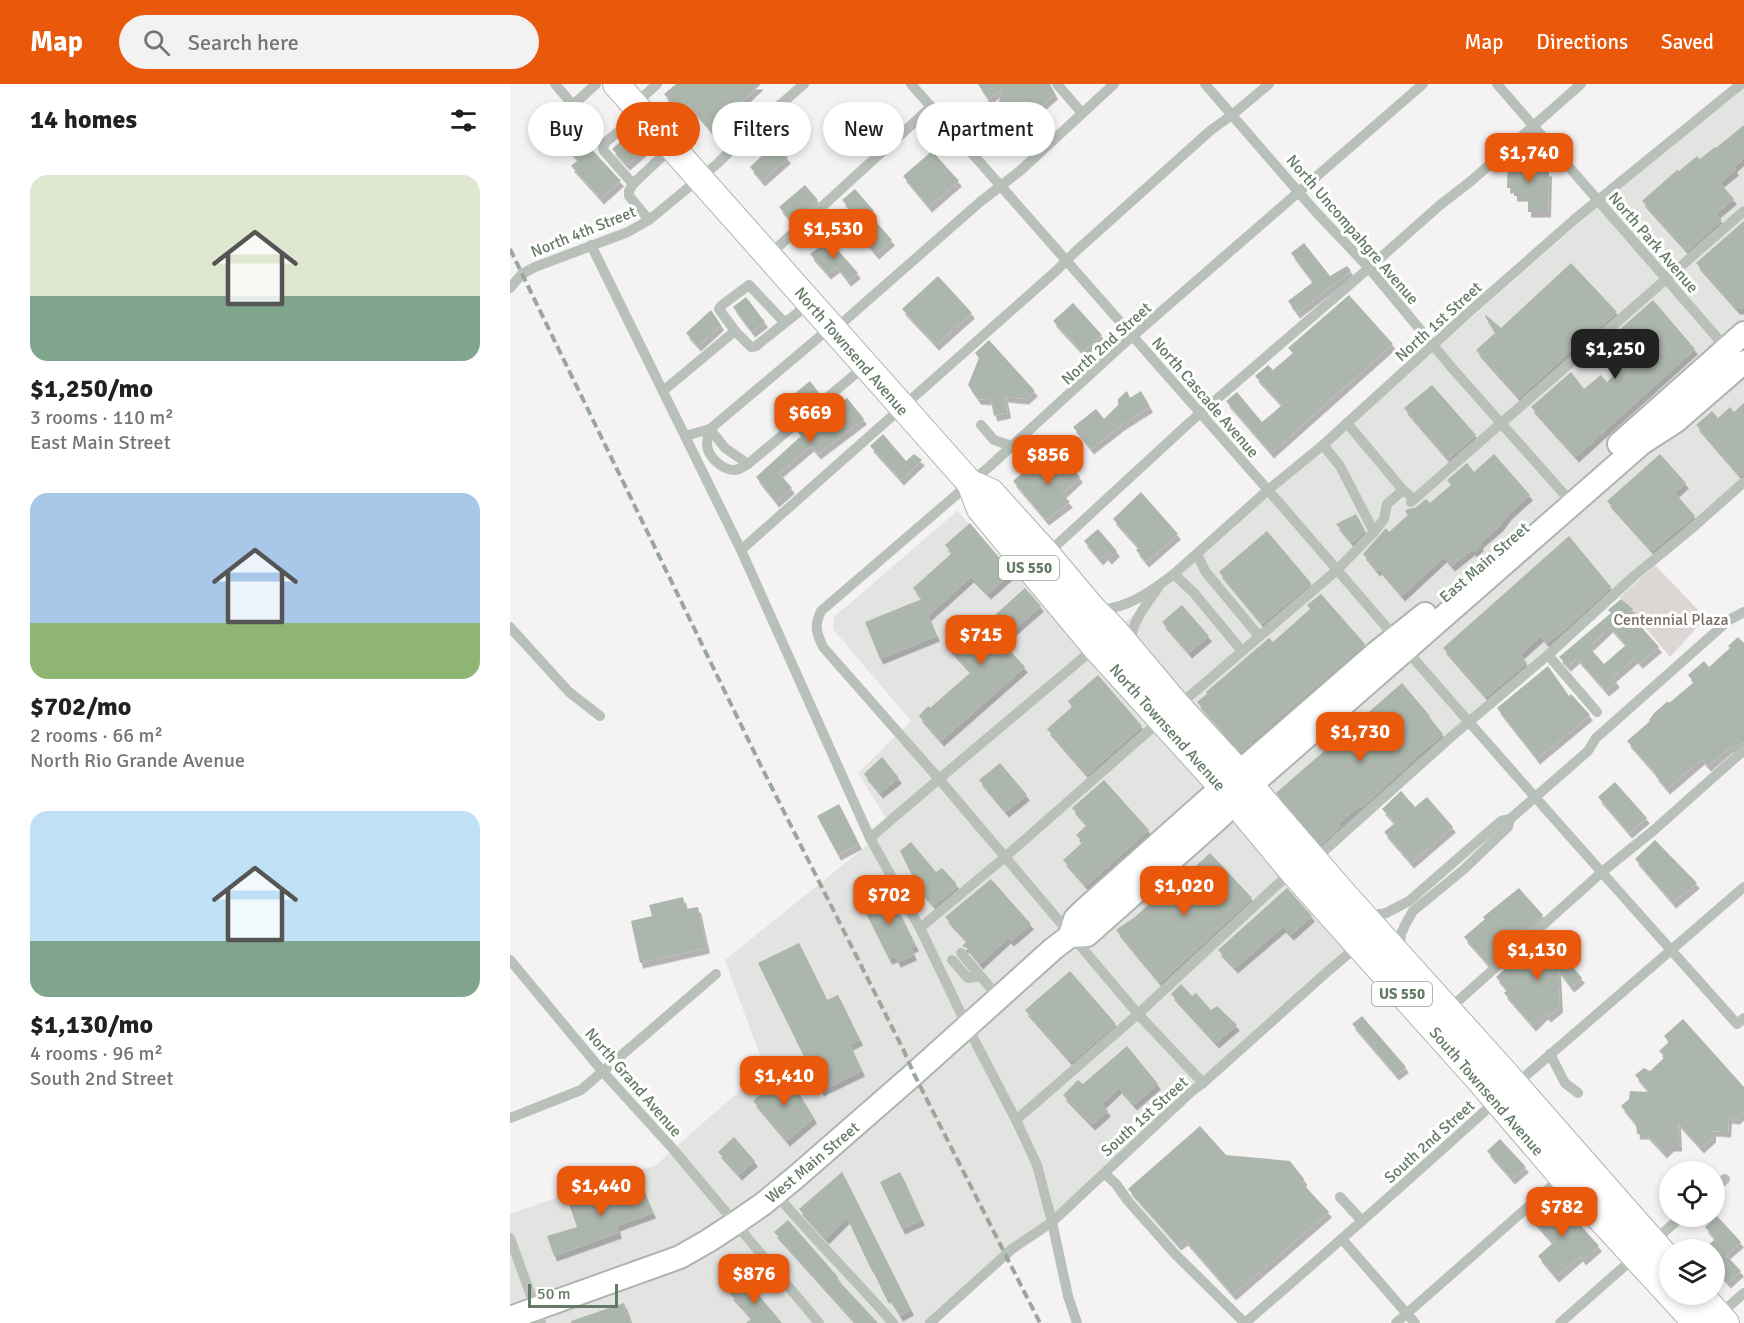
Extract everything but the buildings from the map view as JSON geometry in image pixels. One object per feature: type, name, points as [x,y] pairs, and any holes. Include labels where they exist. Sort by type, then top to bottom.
[{"type":"highway","name":"North Townsend Avenue","points":[[616,84],[632,102]]},
{"type":"highway","name":"North Townsend Avenue","points":[[680,156],[970,483],[980,509],[1095,647],[1169,713],[1236,787]]},
{"type":"highway","name":"North Townsend Avenue","points":[[970,483],[991,492],[1115,631],[1137,658],[1169,713]]},
{"type":"highway","name":"South Townsend Avenue","points":[[1236,787],[1315,860],[1367,931],[1506,1093],[1644,1250],[1713,1320]]},
{"type":"highway","name":"South Townsend Avenue","points":[[1236,787],[1292,872],[1400,957],[1448,1010],[1562,1177],[1644,1250],[1659,1256]]},
{"type":"highway","points":[[1706,1305],[1713,1320]]},
{"type":"main road","name":"East Main Street","points":[[1236,787],[1568,498],[1739,361],[1744,333]]},
{"type":"main road","name":"West Main Street","points":[[510,1318],[538,1316],[680,1257],[708,1242],[776,1194],[1053,949],[1070,936],[1087,934],[1220,817],[1236,787]]},
{"type":"street","points":[[555,84],[570,102]]},
{"type":"street","points":[[576,102],[596,84]]},
{"type":"street","points":[[643,102],[657,84]]},
{"type":"street","name":"North 4th Street","points":[[510,288],[527,271],[628,232],[650,220],[804,84]]},
{"type":"street","name":"North Cascade Avenue","points":[[911,84],[927,102]]},
{"type":"street","points":[[1057,84],[1082,113]]},
{"type":"street","points":[[685,436],[710,429],[832,329],[980,202],[1021,170],[1114,84]]},
{"type":"street","name":"North Uncompahgre Avenue","points":[[1205,84],[1315,211],[1369,268],[1452,368],[1568,498]]},
{"type":"street","points":[[741,549],[902,408],[1211,130],[1269,84]]},
{"type":"street","name":"North 2nd Street","points":[[939,778],[823,647],[817,636],[816,628],[816,621],[821,611],[970,483],[1133,337],[1423,84]]},
{"type":"street","name":"North Park Avenue","points":[[1497,84],[1739,361]]},
{"type":"street","points":[[1047,554],[1200,414],[1440,205],[1471,182],[1581,84]]},
{"type":"street","name":"North 1st Street","points":[[1094,609],[1109,609],[1134,600],[1159,586],[1174,574],[1268,490],[1323,445],[1575,219],[1741,84]]},
{"type":"street","points":[[768,256],[916,121]]},
{"type":"street","points":[[616,133],[603,147],[604,151],[633,184]]},
{"type":"street","points":[[650,220],[629,196],[629,191],[633,184],[663,156]]},
{"type":"street","name":"North Cascade Avenue","points":[[973,156],[1268,490],[1468,722],[1671,950],[1740,1021]]},
{"type":"street","points":[[1347,423],[1412,501],[1744,211]]},
{"type":"street","points":[[591,245],[741,549],[870,838],[920,928],[1037,1165],[1068,1296],[1077,1323]]},
{"type":"street","points":[[785,323],[749,285],[719,309],[735,331],[751,347],[756,346],[785,323],[810,303]]},
{"type":"street","points":[[663,391],[735,331]]},
{"type":"street","points":[[710,429],[707,447],[711,456],[720,464],[737,470],[748,464],[865,366]]},
{"type":"street","points":[[981,425],[994,440],[1012,446]]},
{"type":"street","points":[[710,429],[725,448],[748,464]]},
{"type":"street","points":[[1323,445],[1340,466],[1374,532]]},
{"type":"street","points":[[1315,860],[1454,734],[1548,655],[1634,576],[1744,482]]},
{"type":"street","points":[[920,928],[1337,570],[1374,532],[1384,519],[1388,504],[1403,490]]},
{"type":"street","points":[[1197,554],[1205,571],[1259,636]]},
{"type":"street","points":[[1174,574],[1194,593],[1242,651]]},
{"type":"street","name":"North 1st Street","points":[[1137,658],[1131,642],[1131,634],[1159,586]]},
{"type":"street","name":"South 1st Street","points":[[930,1323],[1012,1249],[1052,1222],[1192,1091],[1319,979],[1380,915],[1409,900],[1501,821],[1510,819],[1588,751],[1596,738],[1729,620],[1744,612]]},
{"type":"street","points":[[510,627],[569,692],[600,716]]},
{"type":"street","points":[[870,838],[1115,631]]},
{"type":"street","points":[[1548,655],[1597,712]]},
{"type":"street","points":[[1448,1010],[1744,750]]},
{"type":"street","points":[[939,778],[1137,1014],[1203,1083]]},
{"type":"street","name":"South 1st Street","points":[[1400,957],[1401,934],[1413,911],[1463,870],[1508,827],[1510,819]]},
{"type":"street","points":[[1016,1120],[1137,1014],[1292,872]]},
{"type":"street","name":"South 2nd Street","points":[[1245,1323],[1550,1054],[1744,887]]},
{"type":"street","points":[[938,966],[959,954],[968,978],[980,976],[999,998]]},
{"type":"street","name":"North Grand Avenue","points":[[510,960],[819,1323]]},
{"type":"street","points":[[510,1118],[581,1090],[716,974]]},
{"type":"street","points":[[1550,1054],[1565,1083],[1578,1093]]},
{"type":"street","points":[[1104,1173],[1175,1254],[1245,1323]]},
{"type":"street","points":[[1396,1323],[1562,1177]]},
{"type":"street","points":[[776,1194],[893,1323]]},
{"type":"street","points":[[1340,1197],[1362,1221]]},
{"type":"street","points":[[1560,1323],[1670,1227]]},
{"type":"street","points":[[510,1238],[538,1316]]},
{"type":"street","points":[[1342,1239],[1415,1323]]},
{"type":"street","points":[[1713,1320],[1744,1293]]},
{"type":"shaded area","points":[[1737,84],[1744,84],[1744,483],[1315,860],[1115,631]]},
{"type":"shaded area","points":[[957,511],[1099,661],[1359,945],[1104,1173],[925,1323],[510,1323],[510,1214],[656,1165],[765,1069],[725,960],[891,826],[858,773],[911,721],[833,629],[834,617]]},
{"type":"green space","name":"Centennial Plaza","points":[[1655,565],[1698,610],[1702,622],[1670,657],[1620,597]]},
{"type":"railway","points":[[510,249],[761,766],[1040,1323]]}]
